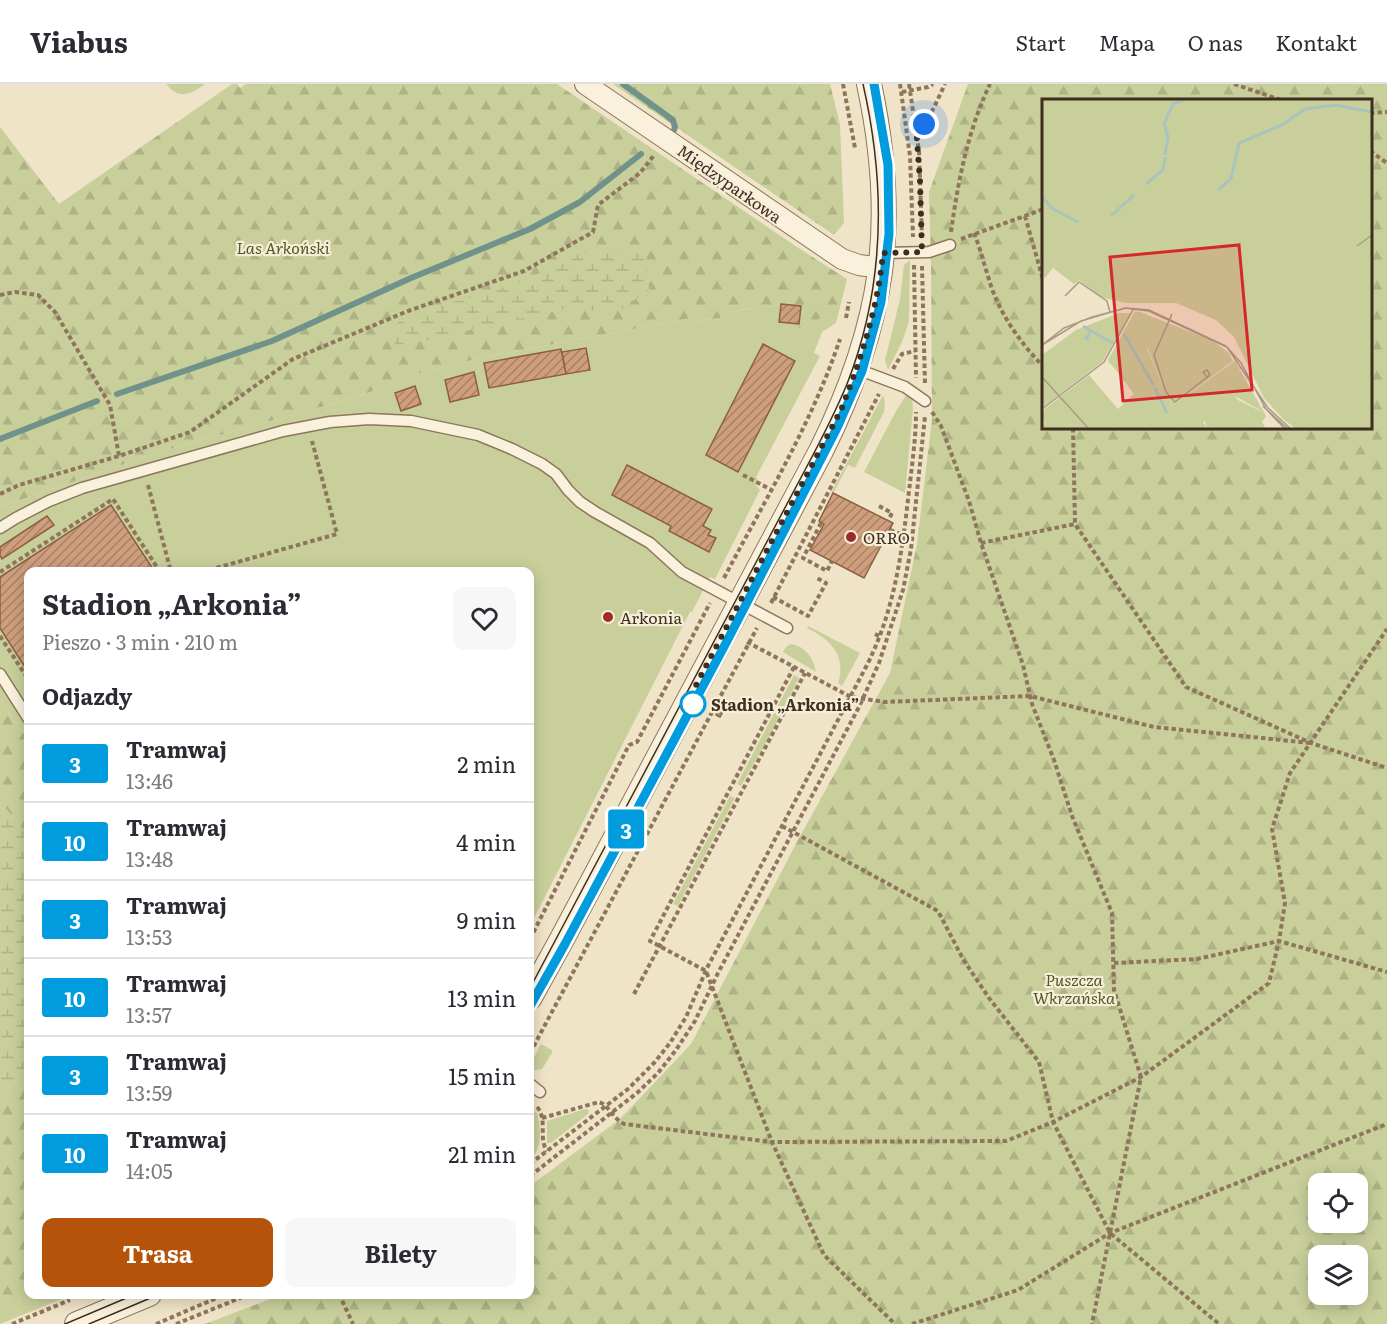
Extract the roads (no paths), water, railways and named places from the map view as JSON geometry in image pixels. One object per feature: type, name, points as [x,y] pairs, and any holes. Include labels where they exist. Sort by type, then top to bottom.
[{"type":"street","name":"Międzyparkowa","points":[[585,84],[842,259],[856,264],[882,260]]},
{"type":"street","points":[[534,990],[832,429],[857,369],[872,320],[882,260],[884,182],[878,127],[869,84]]},
{"type":"street","points":[[77,1324],[137,1299]]},
{"type":"lane","points":[[882,260],[929,252],[950,245]]},
{"type":"lane","points":[[857,369],[887,380],[921,397]]},
{"type":"lane","points":[[0,528],[49,501],[82,488],[283,431],[330,422],[369,419],[411,421],[478,435],[542,464],[556,474],[568,490],[595,512],[643,538],[682,572],[787,628]]},
{"type":"lane","points":[[0,674],[24,712]]},
{"type":"lane","points":[[534,1087],[540,1092]]},
{"type":"waterway","points":[[623,84],[673,120],[674,130]]},
{"type":"waterway","points":[[117,394],[272,341],[411,278],[530,229],[580,202],[641,154]]},
{"type":"waterway","points":[[0,439],[97,401]]},
{"type":"tram line","points":[[534,980],[816,449],[847,384],[860,347],[869,310],[878,236],[876,160],[863,84]]},
{"type":"tram line","points":[[534,999],[811,480],[858,380],[879,310],[888,254],[888,169],[874,84]]},
{"type":"tram line","name":"3","points":[[534,999],[727,641],[847,408],[862,371],[881,302],[889,234],[888,165],[874,84]]},
{"type":"tram line","points":[[65,1324],[124,1299]]},
{"type":"tram line","points":[[89,1324],[148,1299]]},
{"type":"place","name":"ORRO","points":[[851,537]]},
{"type":"place","name":"Arkonia","points":[[608,617]]},
{"type":"place","name":"Stadion „Arkonia”","points":[[693,704]]},
{"type":"park label","name":"Las Arkoński","points":[[283,247]]},
{"type":"park label","name":"Puszcza Wkrzańska","points":[[1074,988]]}]
